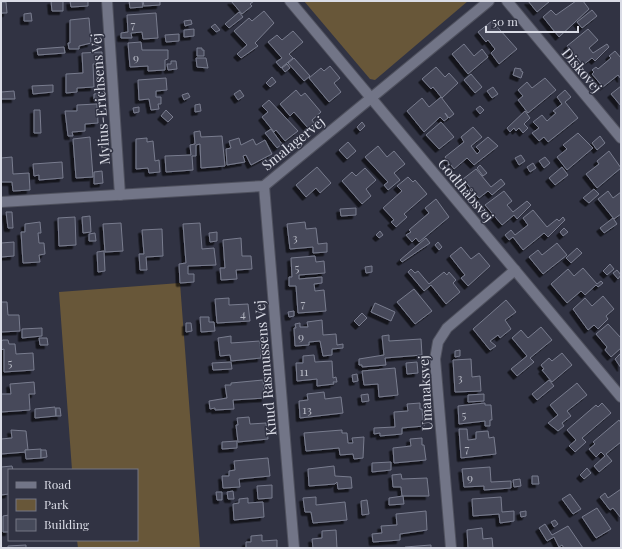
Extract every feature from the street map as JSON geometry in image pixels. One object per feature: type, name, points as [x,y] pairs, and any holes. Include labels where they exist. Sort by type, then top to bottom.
[{"type":"street","name":"Mylius-Erichsens Vej","points":[[107,1],[120,195]]},
{"type":"street","name":"Godthåbsvej","points":[[290,1],[621,397]]},
{"type":"street","name":"Smalagervej","points":[[1,202],[264,186],[489,1]]},
{"type":"street","name":"Diskovej","points":[[507,1],[621,138]]},
{"type":"street","name":"Knud Rasmussens Vej","points":[[264,186],[294,548]]},
{"type":"street","name":"Umanaksvej","points":[[451,548],[435,359],[438,342],[447,328],[515,270]]},
{"type":"green space","points":[[304,1],[468,1],[375,80],[370,79]]},
{"type":"green space","points":[[180,283],[200,548],[78,548],[77,541],[138,541],[138,469],[72,469],[59,292]]},
{"type":"building","points":[[51,1],[63,1],[63,11],[52,11]]},
{"type":"building","points":[[70,1],[88,1],[88,6],[71,7]]},
{"type":"building","points":[[129,1],[142,1],[143,7],[130,8]]},
{"type":"building","points":[[143,1],[160,1],[160,5],[144,6]]},
{"type":"building","points":[[231,1],[254,1],[250,4],[252,6],[242,14]]},
{"type":"building","points":[[528,1],[550,1],[537,12]]},
{"type":"building","points":[[576,1],[583,1],[589,9],[559,37],[543,17],[551,10],[556,15]]},
{"type":"building","points":[[1,2],[6,2],[7,13],[2,13],[1,16]]},
{"type":"building","points":[[592,10],[597,16],[582,28],[577,22]]},
{"type":"building","points":[[264,11],[274,23],[255,43],[258,46],[241,58],[237,54],[247,45],[234,31],[249,18],[252,21]]},
{"type":"building","points":[[239,12],[243,17],[229,28],[225,24]]},
{"type":"building","points":[[31,13],[32,21],[24,21],[24,14]]},
{"type":"building","points":[[156,13],[158,38],[143,39],[142,32],[131,33],[132,38],[121,38],[121,33],[128,32],[127,15]]},
{"type":"building","points":[[89,18],[91,43],[79,46],[79,49],[69,49],[68,43],[70,43],[70,20]]},
{"type":"building","points":[[191,20],[192,24],[185,26],[184,21]]},
{"type":"building","points":[[492,21],[517,49],[499,64],[491,53],[495,49],[488,40],[486,42],[478,32]]},
{"type":"building","points":[[215,24],[220,30],[216,32],[211,27]]},
{"type":"building","points":[[194,29],[194,36],[184,37],[184,30]]},
{"type":"building","points":[[588,29],[598,40],[589,48],[593,53],[607,44],[609,47],[595,61],[592,58],[583,65],[567,46]]},
{"type":"building","points":[[293,31],[303,42],[289,54],[293,58],[281,68],[276,62],[282,58],[268,42],[277,35],[282,40]]},
{"type":"building","points":[[179,34],[179,41],[166,42],[165,35]]},
{"type":"building","points":[[141,42],[142,50],[168,50],[168,59],[165,60],[165,70],[148,71],[148,66],[130,67],[128,43]]},
{"type":"building","points":[[464,44],[474,56],[482,49],[488,57],[468,74],[452,54]]},
{"type":"building","points":[[64,47],[65,53],[38,55],[37,49]]},
{"type":"building","points":[[197,48],[202,48],[202,50],[204,50],[204,56],[197,56]]},
{"type":"building","points":[[615,51],[621,58],[621,79],[618,75],[603,87],[592,74],[594,72],[592,70],[596,67],[598,69],[611,58],[609,56]]},
{"type":"building","points":[[102,52],[102,64],[93,64],[94,87],[77,88],[77,92],[66,93],[66,74],[83,73],[82,53]]},
{"type":"building","points":[[196,58],[206,58],[208,68],[197,67]]},
{"type":"building","points":[[294,58],[310,76],[304,81],[288,63]]},
{"type":"building","points":[[171,61],[176,61],[177,69],[168,70],[167,64],[171,64]]},
{"type":"building","points":[[287,64],[290,68],[285,72],[282,68]]},
{"type":"building","points":[[330,66],[340,78],[334,83],[341,92],[329,102],[309,78],[321,68],[324,71]]},
{"type":"building","points":[[436,67],[445,77],[449,73],[458,83],[442,98],[433,87],[431,89],[422,79]]},
{"type":"building","points":[[515,68],[521,69],[523,72],[521,78],[513,75]]},
{"type":"building","points":[[471,74],[482,87],[475,93],[464,80]]},
{"type":"building","points":[[272,77],[276,82],[270,87],[266,83]]},
{"type":"building","points":[[166,78],[167,90],[156,91],[156,97],[161,97],[161,104],[158,104],[159,109],[151,110],[149,99],[139,100],[138,80]]},
{"type":"building","points":[[545,78],[556,90],[528,113],[518,100],[523,96],[518,90],[527,82],[532,88]]},
{"type":"building","points":[[53,85],[53,92],[33,94],[32,86]]},
{"type":"building","points":[[621,86],[621,106],[611,94]]},
{"type":"building","points":[[493,87],[498,94],[492,98],[487,91]]},
{"type":"building","points":[[240,90],[244,96],[238,100],[234,94]]},
{"type":"building","points":[[296,90],[301,96],[305,93],[321,112],[312,120],[314,123],[308,128],[294,112],[290,116],[280,104]]},
{"type":"building","points":[[565,90],[571,97],[565,102],[578,118],[548,142],[544,137],[539,141],[532,133],[539,128],[533,122],[542,115],[547,121],[556,113],[553,111],[562,104],[557,97]]},
{"type":"building","points":[[14,91],[15,99],[1,99],[1,92]]},
{"type":"building","points":[[103,93],[104,99],[94,99],[94,94]]},
{"type":"building","points":[[188,93],[190,97],[184,100],[182,95]]},
{"type":"building","points":[[441,97],[454,114],[449,118],[445,113],[448,118],[444,121],[440,117],[424,132],[407,111],[422,98],[429,107]]},
{"type":"building","points":[[269,100],[298,131],[285,141],[276,130],[274,132],[262,117],[268,112],[262,106]]},
{"type":"building","points":[[97,104],[98,123],[85,124],[85,131],[72,132],[73,136],[68,136],[65,111],[77,111],[77,105]]},
{"type":"building","points":[[200,104],[201,111],[195,112],[195,105]]},
{"type":"building","points":[[480,106],[484,110],[480,114],[476,109]]},
{"type":"building","points":[[139,107],[139,112],[134,113],[133,108]]},
{"type":"building","points":[[34,110],[40,110],[41,133],[34,133]]},
{"type":"building","points":[[166,110],[173,117],[168,122],[161,116]]},
{"type":"building","points":[[525,111],[530,118],[524,124],[528,128],[523,133],[519,128],[516,131],[514,128],[510,132],[507,128]]},
{"type":"building","points":[[362,122],[365,126],[360,131],[357,127]]},
{"type":"building","points":[[441,122],[454,137],[439,149],[426,135]]},
{"type":"building","points":[[473,127],[482,137],[471,146],[477,154],[480,151],[476,147],[488,137],[498,146],[474,165],[467,158],[454,169],[445,157],[464,142],[461,137]]},
{"type":"building","points":[[271,129],[282,144],[277,148],[265,133]]},
{"type":"building","points":[[200,131],[201,137],[222,136],[225,166],[201,168],[200,144],[196,145],[196,156],[192,156],[193,170],[166,172],[165,156],[191,155],[190,145],[195,144],[194,132]]},
{"type":"building","points":[[578,133],[593,148],[567,170],[557,157],[567,149],[563,145]]},
{"type":"building","points":[[600,136],[605,143],[597,150],[592,143]]},
{"type":"building","points":[[90,137],[93,177],[76,178],[73,139]]},
{"type":"building","points":[[147,138],[147,142],[153,141],[155,161],[159,160],[160,172],[149,173],[148,168],[136,169],[136,139]]},
{"type":"building","points":[[239,138],[241,145],[253,139],[256,145],[265,140],[272,154],[251,165],[246,155],[243,156],[245,162],[227,165],[226,149],[231,148],[229,141]]},
{"type":"building","points":[[348,142],[356,151],[347,159],[339,150]]},
{"type":"building","points":[[378,146],[387,157],[394,151],[405,164],[394,173],[400,180],[388,190],[384,185],[388,182],[365,157]]},
{"type":"building","points":[[609,151],[621,168],[597,188],[586,174],[599,164],[597,161]]},
{"type":"building","points":[[521,155],[525,161],[519,165],[515,158]]},
{"type":"building","points":[[12,157],[13,174],[29,173],[30,190],[13,191],[12,182],[1,182],[1,158]]},
{"type":"building","points":[[545,157],[550,163],[544,168],[539,161]]},
{"type":"building","points":[[62,162],[63,178],[39,180],[39,175],[34,176],[33,164]]},
{"type":"building","points":[[533,163],[536,168],[530,172],[527,167]]},
{"type":"building","points":[[480,165],[487,173],[483,176],[477,168]]},
{"type":"building","points":[[317,167],[331,183],[320,193],[316,188],[306,197],[296,185]]},
{"type":"building","points":[[562,167],[568,175],[555,185],[549,178]]},
{"type":"building","points":[[365,168],[376,180],[366,189],[371,196],[362,204],[342,181],[352,172],[356,176]]},
{"type":"building","points":[[476,169],[491,187],[501,179],[505,184],[492,195],[488,191],[479,198],[463,179]]},
{"type":"building","points":[[102,171],[103,183],[94,184],[94,172]]},
{"type":"building","points":[[408,177],[413,182],[415,180],[427,194],[404,214],[407,217],[396,227],[391,222],[394,220],[383,208],[402,191],[397,186]]},
{"type":"building","points":[[594,189],[599,194],[589,203],[583,198]]},
{"type":"building","points":[[504,191],[512,201],[507,205],[513,212],[527,201],[531,205],[517,219],[514,215],[502,225],[485,205]]},
{"type":"building","points":[[608,191],[613,198],[621,192],[621,214],[614,219],[598,199]]},
{"type":"building","points":[[436,199],[449,217],[419,242],[416,238],[412,242],[406,235],[411,232],[409,230],[429,213],[425,208]]},
{"type":"building","points":[[356,208],[356,215],[341,216],[340,209]]},
{"type":"building","points":[[533,210],[547,227],[557,219],[559,221],[563,217],[565,220],[548,237],[544,233],[523,250],[513,237],[509,240],[505,235],[511,230],[515,235],[528,225],[523,218]]},
{"type":"building","points":[[6,212],[12,212],[13,228],[8,228]]},
{"type":"building","points":[[90,216],[91,232],[83,233],[82,217]]},
{"type":"building","points":[[75,217],[76,245],[59,246],[58,218]]},
{"type":"building","points":[[613,218],[617,224],[604,233],[600,228]]},
{"type":"building","points":[[40,222],[41,233],[38,233],[39,243],[44,243],[45,254],[39,255],[40,262],[23,263],[21,232],[25,232],[25,224]]},
{"type":"building","points":[[305,222],[306,229],[316,228],[318,244],[327,243],[327,252],[313,253],[313,247],[290,249],[287,224]]},
{"type":"building","points":[[121,223],[123,251],[105,252],[103,224]]},
{"type":"building","points":[[200,223],[202,249],[214,248],[216,265],[188,266],[188,274],[194,274],[194,282],[180,283],[179,264],[186,263],[183,224]]},
{"type":"building","points":[[564,228],[568,232],[563,236],[560,232]]},
{"type":"building","points":[[162,229],[163,256],[146,257],[147,270],[140,270],[139,254],[144,254],[142,230]]},
{"type":"building","points":[[380,231],[383,235],[379,238],[376,235]]},
{"type":"building","points":[[217,232],[217,241],[210,242],[209,233]]},
{"type":"building","points":[[95,233],[96,241],[89,241],[89,234]]},
{"type":"building","points":[[241,238],[242,256],[251,256],[252,269],[236,270],[237,279],[221,280],[220,268],[225,268],[223,240]]},
{"type":"building","points":[[426,238],[430,243],[402,262],[400,260]]},
{"type":"building","points":[[14,242],[14,256],[1,257],[1,243]]},
{"type":"building","points":[[438,242],[442,247],[439,250],[435,245]]},
{"type":"building","points":[[557,243],[567,255],[543,274],[529,257],[538,250],[542,255]]},
{"type":"building","points":[[461,247],[471,259],[479,253],[490,266],[468,286],[461,278],[465,275],[450,256]]},
{"type":"building","points":[[577,248],[582,253],[571,263],[566,258]]},
{"type":"building","points":[[104,251],[105,271],[98,272],[97,252]]},
{"type":"building","points":[[315,256],[316,262],[324,261],[325,273],[299,275],[299,279],[322,277],[322,283],[314,284],[315,291],[324,290],[326,311],[298,313],[296,286],[289,286],[289,277],[292,277],[291,258]]},
{"type":"building","points":[[610,264],[614,269],[607,275],[603,271]]},
{"type":"building","points":[[372,266],[372,272],[366,273],[365,267]]},
{"type":"building","points":[[583,268],[597,284],[601,281],[603,283],[598,287],[596,285],[585,295],[581,291],[567,303],[551,284],[568,269],[574,276]]},
{"type":"building","points":[[411,269],[415,273],[418,271],[429,284],[444,272],[447,275],[449,272],[456,280],[453,283],[460,292],[446,304],[431,285],[424,291],[408,272]]},
{"type":"building","points":[[617,270],[621,275],[618,279],[613,273]]},
{"type":"building","points":[[414,289],[432,311],[415,324],[397,302]]},
{"type":"building","points":[[603,296],[614,309],[606,316],[608,319],[598,329],[594,325],[588,330],[573,309],[585,298],[592,306]]},
{"type":"building","points":[[229,298],[229,305],[248,304],[250,321],[217,323],[215,299]]},
{"type":"building","points":[[506,300],[516,312],[505,320],[511,329],[500,338],[498,335],[490,341],[496,346],[490,350],[473,329]]},
{"type":"building","points":[[1,302],[7,302],[8,315],[19,315],[20,331],[1,332]]},
{"type":"building","points":[[375,303],[395,312],[391,321],[371,312]]},
{"type":"building","points":[[294,311],[294,316],[289,317],[288,312]]},
{"type":"building","points":[[362,313],[367,318],[359,326],[354,321]]},
{"type":"building","points":[[200,317],[209,317],[209,322],[214,322],[215,331],[201,332]]},
{"type":"building","points":[[322,320],[323,335],[336,334],[337,345],[343,344],[343,348],[332,349],[332,355],[323,356],[320,341],[309,342],[309,345],[295,346],[295,324],[300,323],[300,327],[308,327],[307,322]]},
{"type":"building","points":[[186,323],[191,323],[192,331],[186,332]]},
{"type":"building","points":[[608,324],[621,338],[621,348],[611,357],[605,350],[607,347],[596,334]]},
{"type":"building","points":[[541,327],[552,340],[530,358],[534,362],[517,376],[511,369],[527,356],[512,338],[521,330],[528,338]]},
{"type":"building","points":[[42,328],[42,336],[22,338],[22,329]]},
{"type":"building","points":[[389,335],[389,341],[421,339],[422,355],[385,358],[386,365],[362,367],[362,365],[359,365],[359,359],[384,355],[382,336]]},
{"type":"building","points":[[231,336],[231,343],[260,341],[261,358],[231,361],[230,355],[220,356],[218,338]]},
{"type":"building","points":[[39,338],[47,338],[48,345],[40,345]]},
{"type":"building","points":[[8,340],[9,344],[15,344],[16,354],[33,353],[34,370],[4,372],[4,349],[1,350],[1,341]]},
{"type":"building","points":[[460,350],[460,356],[455,357],[455,351]]},
{"type":"building","points":[[562,353],[572,365],[552,382],[542,370],[544,369],[541,365],[549,358],[552,361]]},
{"type":"building","points":[[621,353],[621,368],[615,359]]},
{"type":"building","points":[[314,355],[315,362],[332,361],[333,378],[336,377],[337,382],[333,382],[334,384],[317,386],[317,379],[297,381],[296,363],[303,363],[303,356]]},
{"type":"building","points":[[471,359],[472,377],[480,376],[481,391],[455,392],[453,360]]},
{"type":"building","points":[[231,362],[232,369],[213,370],[212,363]]},
{"type":"building","points":[[417,362],[418,373],[407,374],[406,363]]},
{"type":"building","points":[[395,368],[398,395],[379,397],[378,384],[364,385],[362,371]]},
{"type":"building","points":[[357,374],[358,381],[353,382],[352,375]]},
{"type":"building","points":[[263,380],[265,398],[233,400],[234,409],[210,409],[209,401],[227,398],[225,385],[231,385],[231,383]]},
{"type":"building","points":[[549,380],[554,386],[537,400],[532,394]]},
{"type":"building","points":[[34,382],[35,394],[29,394],[30,410],[1,412],[1,394],[11,394],[10,384]]},
{"type":"building","points":[[577,383],[587,395],[567,411],[571,416],[562,423],[564,426],[558,431],[548,423],[558,415],[550,405]]},
{"type":"building","points":[[324,392],[325,399],[341,397],[343,413],[300,418],[299,401],[308,400],[307,394]]},
{"type":"building","points":[[368,394],[369,401],[362,402],[361,395]]},
{"type":"building","points":[[484,394],[484,401],[468,402],[468,395]]},
{"type":"building","points":[[420,403],[424,426],[402,428],[402,434],[380,436],[380,433],[374,434],[374,428],[395,427],[394,412],[408,411],[407,404]]},
{"type":"building","points":[[485,403],[485,405],[491,405],[492,420],[490,420],[490,426],[485,426],[485,421],[459,424],[458,406]]},
{"type":"building","points":[[602,403],[611,413],[582,438],[586,442],[575,452],[569,446],[576,440],[567,430],[596,405],[598,407]]},
{"type":"building","points":[[55,407],[56,416],[35,418],[35,409]]},
{"type":"building","points":[[56,408],[60,408],[61,416],[56,416]]},
{"type":"building","points":[[249,417],[250,424],[266,423],[268,439],[238,442],[236,425],[238,425],[237,418]]},
{"type":"building","points":[[619,420],[621,423],[621,442],[606,454],[612,461],[599,472],[594,466],[605,456],[601,452],[596,457],[589,449],[595,444],[593,442]]},
{"type":"building","points":[[459,429],[467,429],[468,440],[476,439],[476,432],[488,431],[489,438],[494,437],[496,454],[461,458]]},
{"type":"building","points":[[11,430],[26,431],[28,450],[25,450],[26,452],[1,454],[1,439],[12,438]]},
{"type":"building","points":[[342,430],[342,433],[347,433],[348,443],[353,443],[352,438],[364,437],[363,458],[354,459],[353,454],[340,455],[339,448],[306,451],[304,433]]},
{"type":"building","points":[[422,438],[422,445],[424,445],[426,460],[394,463],[393,448],[411,446],[410,439]]},
{"type":"building","points":[[237,441],[237,448],[222,449],[222,442]]},
{"type":"building","points":[[41,449],[41,458],[26,459],[25,450]]},
{"type":"building","points":[[41,450],[46,450],[47,457],[41,458]]},
{"type":"building","points":[[268,458],[270,476],[239,479],[240,487],[223,488],[222,476],[229,476],[229,471],[235,470],[234,461]]},
{"type":"building","points":[[391,462],[391,470],[372,472],[372,463]]},
{"type":"building","points":[[12,466],[13,469],[8,469],[8,494],[1,495],[1,467]]},
{"type":"building","points":[[334,466],[335,476],[351,477],[352,488],[338,489],[337,482],[335,484],[309,486],[308,469]]},
{"type":"building","points":[[490,467],[491,482],[511,481],[511,488],[484,490],[484,486],[464,487],[462,469]]},
{"type":"building","points":[[587,468],[591,473],[584,479],[580,475]]},
{"type":"building","points":[[401,474],[402,479],[427,478],[429,496],[402,496],[401,487],[393,487],[392,475]]},
{"type":"building","points":[[532,476],[538,476],[539,484],[532,484]]},
{"type":"building","points":[[520,479],[521,486],[514,487],[513,480]]},
{"type":"building","points":[[272,485],[272,498],[258,499],[257,486]]},
{"type":"building","points":[[621,489],[621,518],[613,508],[610,510],[600,497],[605,493],[608,498]]},
{"type":"building","points":[[233,491],[234,499],[228,499],[227,492]]},
{"type":"building","points":[[216,492],[222,492],[222,500],[217,500]]},
{"type":"building","points":[[570,494],[581,509],[573,514],[562,499]]},
{"type":"building","points":[[403,496],[404,504],[389,505],[389,498]]},
{"type":"building","points":[[316,497],[316,505],[345,502],[347,520],[313,523],[311,512],[305,512],[303,498]]},
{"type":"building","points":[[501,497],[502,512],[514,511],[514,521],[500,523],[499,514],[473,516],[472,499]]},
{"type":"building","points":[[248,498],[248,503],[263,502],[264,517],[234,520],[233,504],[239,503],[239,499]]},
{"type":"building","points":[[367,500],[369,514],[362,515],[361,501]]},
{"type":"building","points":[[597,508],[611,529],[596,538],[582,517]]},
{"type":"building","points":[[426,511],[427,530],[400,534],[400,540],[373,542],[372,534],[382,533],[381,526],[397,525],[396,514]]},
{"type":"building","points":[[526,511],[526,516],[521,517],[520,512]]},
{"type":"building","points":[[8,515],[8,532],[3,532],[3,516]]},
{"type":"building","points":[[555,520],[558,524],[554,527],[551,522]]},
{"type":"building","points":[[545,524],[552,535],[568,526],[583,548],[564,548],[562,545],[559,547],[554,537],[547,541],[539,528]]},
{"type":"building","points":[[482,528],[483,539],[492,538],[493,548],[468,548],[467,530]]},
{"type":"building","points":[[336,530],[337,548],[313,548],[312,539],[322,538],[322,531]]},
{"type":"building","points":[[262,535],[262,541],[277,540],[277,548],[246,548],[246,542],[251,542],[251,536]]},
{"type":"building","points":[[26,545],[26,548],[8,548],[8,546]]},
{"type":"building","points":[[431,545],[431,548],[405,548],[405,547]]}]
